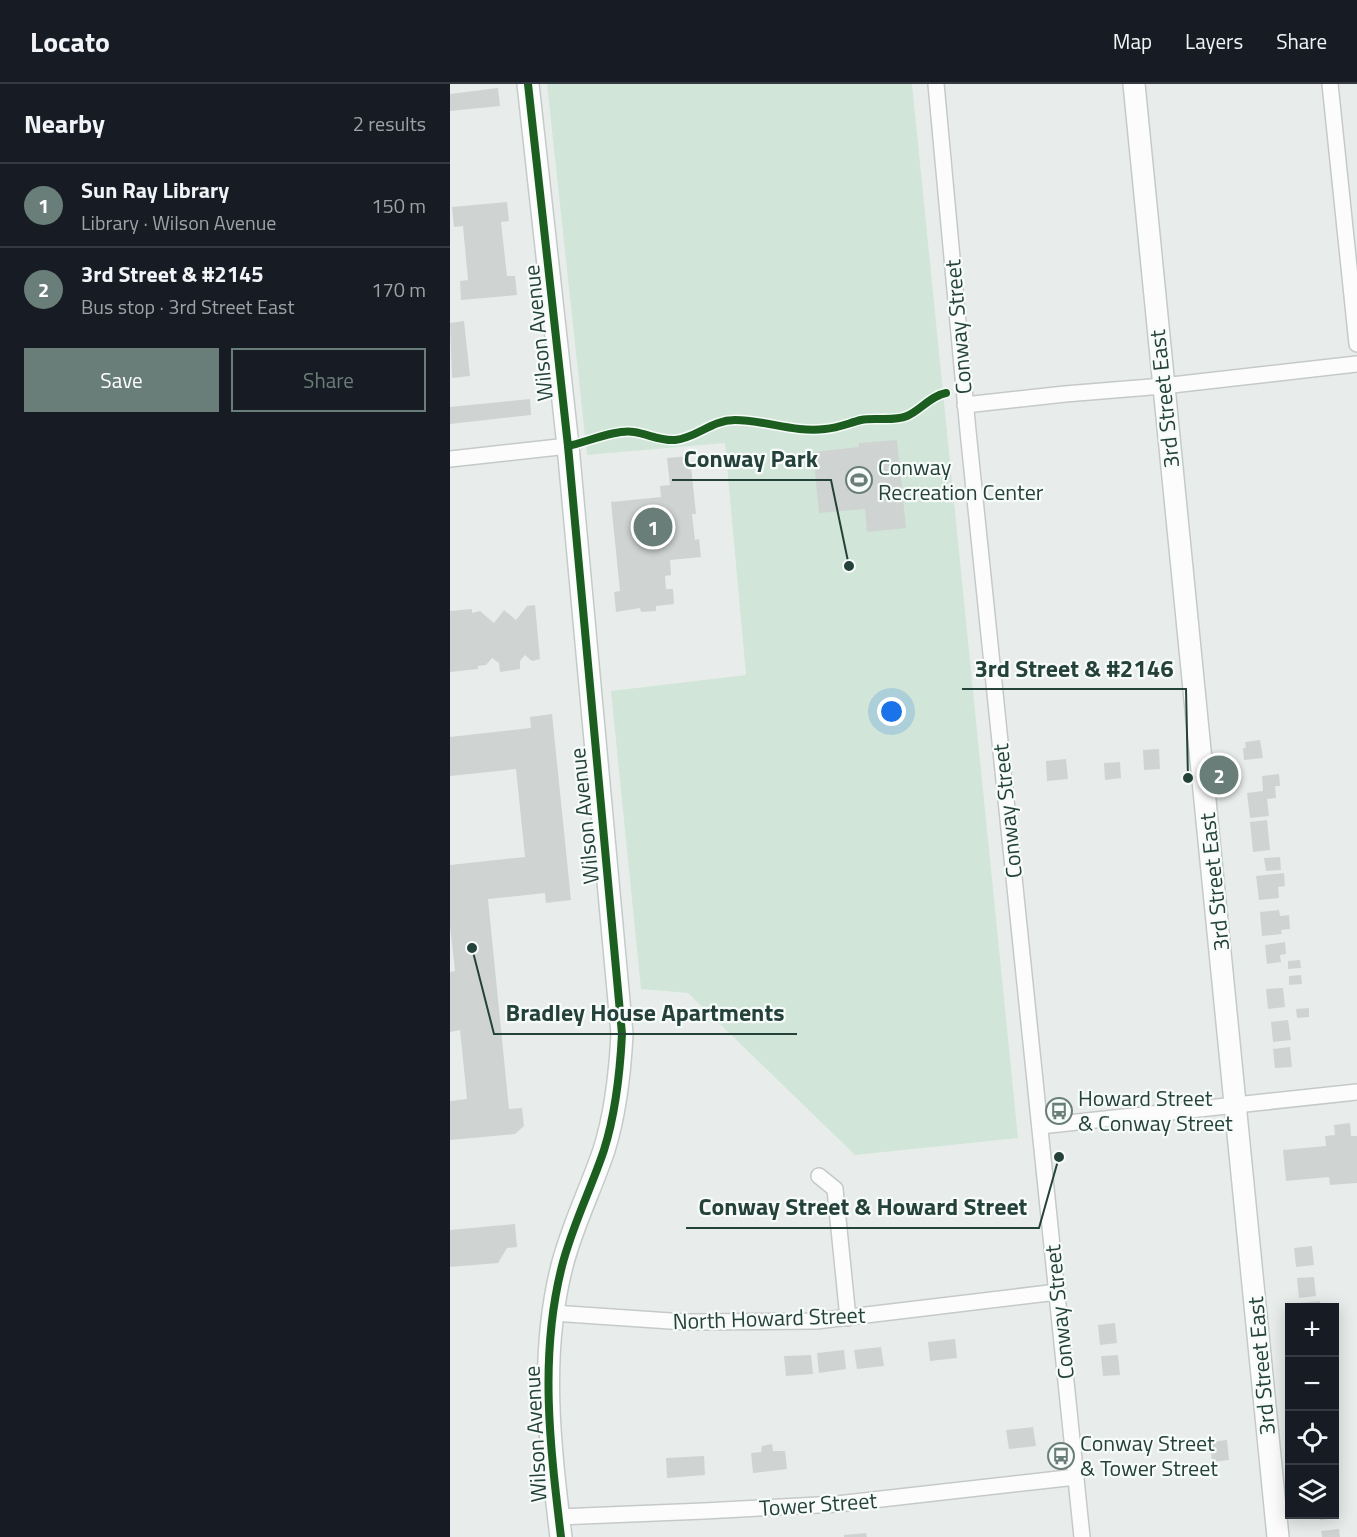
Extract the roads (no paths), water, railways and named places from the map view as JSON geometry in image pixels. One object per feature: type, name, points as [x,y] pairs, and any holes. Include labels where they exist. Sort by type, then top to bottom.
[{"type":"street","name":"Wilson Avenue","points":[[528,84],[568,446],[622,1034],[620,1073],[607,1140],[575,1223],[562,1265],[553,1313],[548,1353],[547,1392],[559,1527]]},
{"type":"street","name":"Conway Street","points":[[936,84],[965,405],[1082,1537]]},
{"type":"street","name":"3rd Street East","points":[[1134,84],[1237,1104],[1278,1537]]},
{"type":"street","points":[[1330,84],[1357,344]]},
{"type":"street","points":[[965,405],[1357,364]]},
{"type":"street","points":[[450,459],[568,446]]},
{"type":"street","points":[[1040,1126],[1357,1092]]},
{"type":"street","points":[[819,1176],[835,1189],[848,1318]]},
{"type":"street","name":"North Howard Street","points":[[553,1313],[685,1322],[782,1322],[848,1318],[1057,1293]]},
{"type":"street","name":"Tower Street","points":[[559,1527],[704,1511],[837,1504],[1076,1477]]},
{"type":"place","name":"Conway Recreation Center","points":[[859,480]]},
{"type":"place","name":"Sun Ray Library","points":[[653,527]]},
{"type":"place","name":"Conway Park","points":[[849,566]]},
{"type":"place","name":"3rd Street & #2145","points":[[1219,775]]},
{"type":"place","name":"3rd Street & #2146","points":[[1188,778]]},
{"type":"place","name":"Bradley House Apartments","points":[[472,948]]},
{"type":"place","name":"Howard Street & Conway Street","points":[[1059,1111]]},
{"type":"place","name":"Conway Street & Howard Street","points":[[1059,1157]]},
{"type":"place","name":"Conway Street & Tower Street","points":[[1061,1456]]}]
